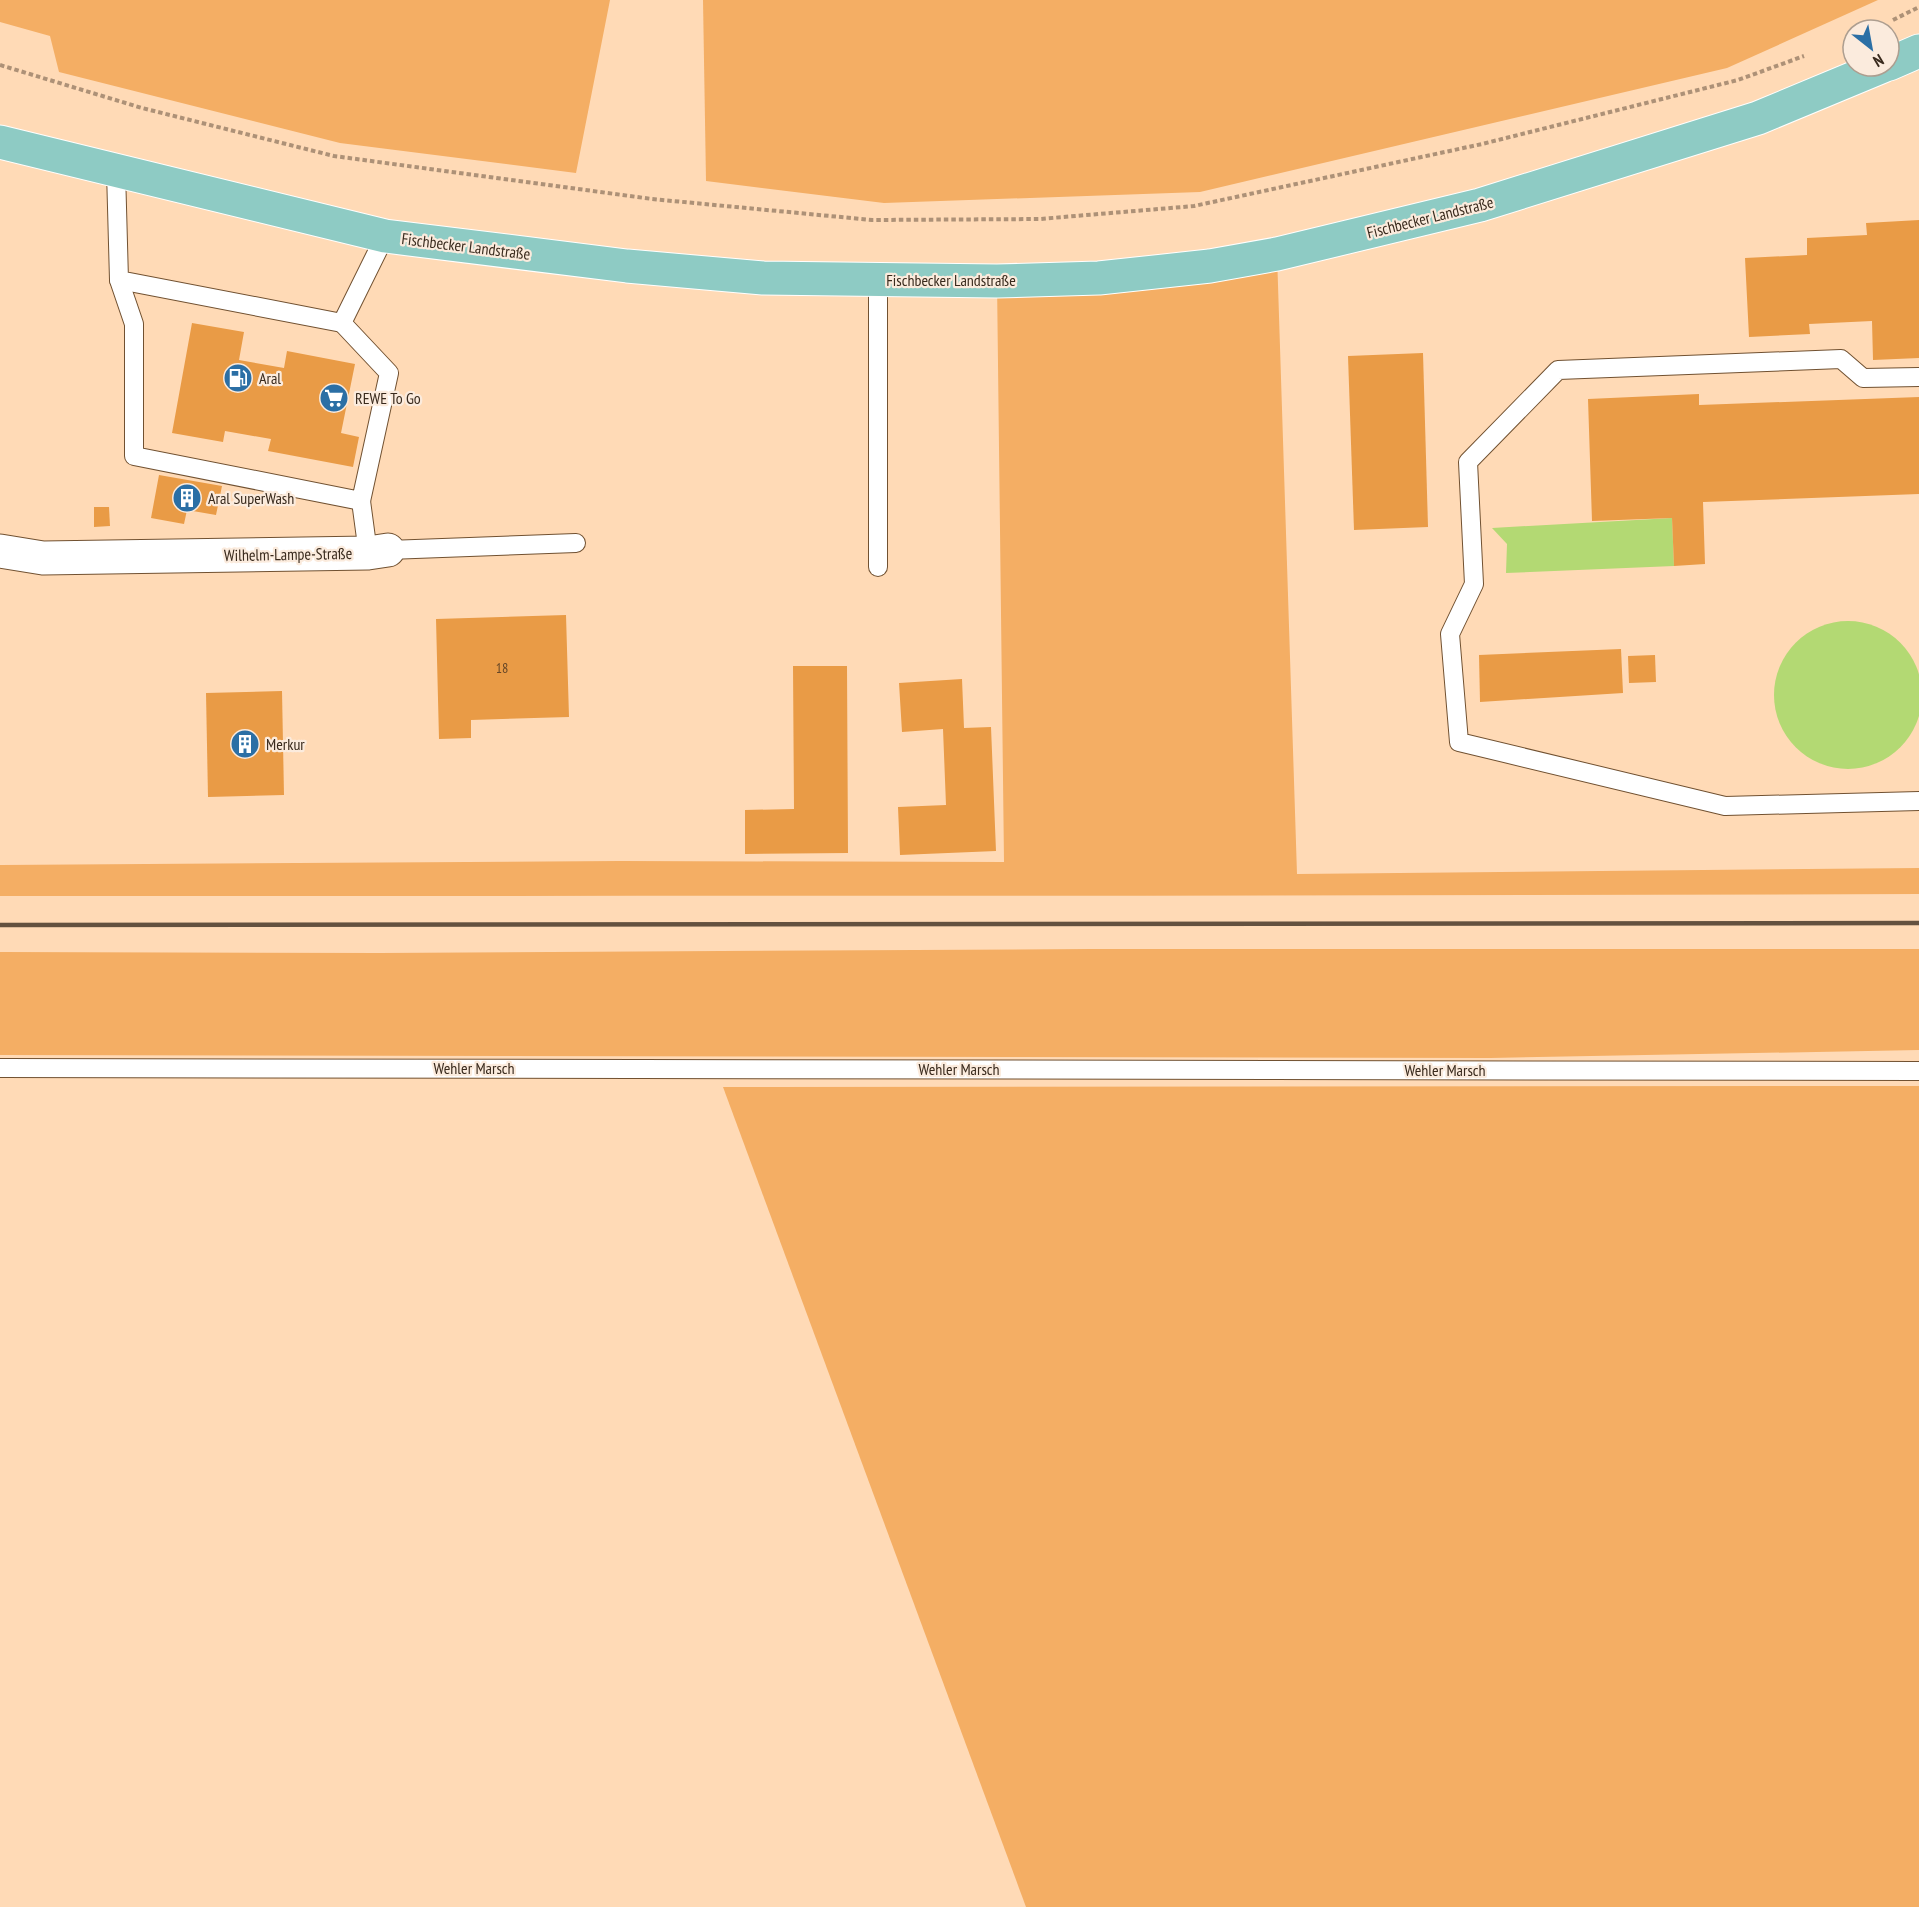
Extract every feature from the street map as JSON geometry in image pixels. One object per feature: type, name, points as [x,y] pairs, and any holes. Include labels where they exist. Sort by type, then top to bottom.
[{"type":"main road","points":[[1901,59],[1919,51]]},
{"type":"main road","name":"Fischbecker Landstraße","points":[[0,142],[385,236],[627,266],[763,278],[878,280],[1099,278],[1210,266],[1277,254],[1480,205],[1758,118],[1854,78]]},
{"type":"street","name":"Wilhelm-Lampe-Straße","points":[[0,551],[43,558],[378,552]]},
{"type":"lane","points":[[116,171],[120,280],[134,324],[134,456],[361,501]]},
{"type":"lane","points":[[342,323],[385,236]]},
{"type":"lane","points":[[120,280],[342,323],[389,373],[361,501],[378,552]]},
{"type":"lane","points":[[878,280],[878,567]]},
{"type":"lane","points":[[1919,377],[1863,378],[1841,358],[1558,370],[1468,462],[1474,584],[1450,634],[1459,742],[1725,806],[1919,801]]},
{"type":"lane","name":"Wilhelm-Lampe-Straße","points":[[378,552],[576,543]]},
{"type":"lane","name":"Wehler Marsch","points":[[0,1068],[1919,1071]]},
{"type":"path","points":[[0,65],[142,108],[334,156],[652,199],[872,220],[1040,219],[1194,206],[1482,144],[1738,80],[1811,54]]},
{"type":"shaded area","points":[[0,0],[610,0],[576,173],[340,143],[59,72],[50,36],[0,22]]},
{"type":"shaded area","points":[[703,0],[1878,0],[1727,68],[1200,192],[884,203],[706,181]]},
{"type":"shaded area","points":[[1277,254],[1297,874],[1919,868],[1919,894],[0,896],[0,865],[620,861],[1004,862],[997,281]]},
{"type":"shaded area","points":[[1672,518],[1674,566],[1506,573],[1507,544],[1492,528]]},
{"type":"shaded area","points":[[1848,621],[1876,626],[1901,642],[1917,667],[1922,695],[1917,723],[1901,748],[1876,764],[1848,769],[1820,764],[1795,748],[1779,723],[1774,695],[1779,667],[1795,642],[1820,626]]},
{"type":"shaded area","points":[[1092,949],[1919,949],[1919,1050],[1490,1058],[0,1055],[0,952],[380,953]]},
{"type":"shaded area","points":[[1919,1086],[1919,1907],[1026,1907],[723,1087]]},
{"type":"building","points":[[1919,220],[1919,358],[1873,360],[1872,321],[1809,324],[1810,334],[1749,337],[1745,258],[1807,255],[1807,238],[1867,235],[1866,223]]},
{"type":"building","points":[[192,323],[244,332],[239,360],[284,368],[287,351],[355,364],[341,433],[359,437],[353,467],[268,451],[271,439],[225,431],[223,442],[172,433]]},
{"type":"building","points":[[1423,353],[1428,527],[1354,530],[1348,356]]},
{"type":"building","points":[[1699,394],[1699,405],[1919,397],[1919,494],[1703,502],[1705,564],[1674,566],[1672,518],[1592,521],[1588,399]]},
{"type":"building","name":"Aral SuperWash","points":[[159,475],[222,486],[216,515],[187,510],[184,524],[151,518]]},
{"type":"building","points":[[94,507],[109,507],[110,526],[94,527]]},
{"type":"building","points":[[566,615],[569,717],[471,720],[471,738],[439,739],[436,619]]},
{"type":"building","points":[[1621,649],[1623,693],[1480,702],[1479,655]]},
{"type":"building","points":[[1655,655],[1656,682],[1629,683],[1628,656]]},
{"type":"building","points":[[793,666],[847,666],[848,853],[745,854],[745,810],[794,809]]},
{"type":"building","points":[[962,679],[964,728],[991,727],[996,851],[900,855],[898,807],[946,805],[943,729],[902,732],[899,683]]},
{"type":"building","name":"Merkur","points":[[282,691],[284,795],[208,797],[206,693]]},
{"type":"railway","points":[[0,925],[1919,923]]},
{"type":"place","name":"Aral","points":[[238,378]]},
{"type":"place","name":"REWE To Go","points":[[334,398]]},
{"type":"place","name":"Aral SuperWash","points":[[187,498]]},
{"type":"place","name":"Merkur","points":[[245,744]]}]
